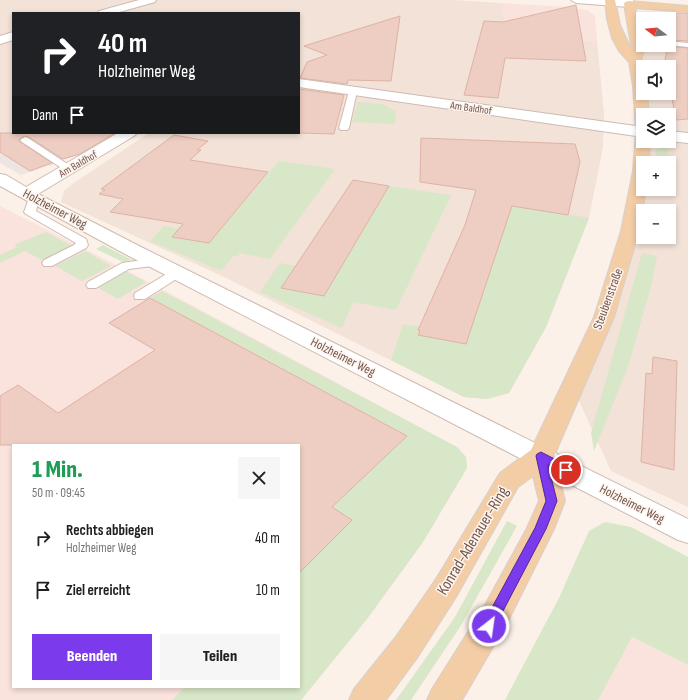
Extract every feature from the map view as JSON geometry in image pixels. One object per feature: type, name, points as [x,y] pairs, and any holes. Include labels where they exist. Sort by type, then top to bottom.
[{"type":"main road","points":[[672,0],[688,2]]},
{"type":"main road","name":"Steubenstraße","points":[[610,1],[612,17],[624,50],[635,61]]},
{"type":"main road","name":"Steubenstraße","points":[[629,2],[636,28]]},
{"type":"main road","points":[[629,2],[688,9]]},
{"type":"main road","name":"Steubenstraße","points":[[637,52],[635,61],[640,86],[641,108]]},
{"type":"main road","name":"Steubenstraße","points":[[541,456],[604,317],[630,231],[640,179],[642,148]]},
{"type":"main road","points":[[444,700],[496,614],[540,529],[552,501],[541,456]]},
{"type":"main road","name":"Konrad-Adenauer-Ring","points":[[366,700],[406,648],[446,588],[509,480],[541,456]]},
{"type":"street","points":[[107,12],[151,0]]},
{"type":"street","points":[[576,0],[629,2]]},
{"type":"street","points":[[0,40],[12,36]]},
{"type":"street","name":"Am Baldhof","points":[[300,83],[636,131]]},
{"type":"street","name":"Am Baldhof","points":[[30,196],[70,169],[127,134]]},
{"type":"street","points":[[676,137],[688,138]]},
{"type":"street","name":"Holzheimer Weg","points":[[0,179],[177,273],[541,456],[688,532]]},
{"type":"lane","points":[[676,44],[688,45]]},
{"type":"lane","points":[[344,128],[352,91]]},
{"type":"lane","points":[[24,140],[70,169]]},
{"type":"lane","points":[[30,196],[30,212],[82,241],[82,245],[78,248],[48,263]]},
{"type":"lane","points":[[92,285],[126,266],[156,262]]},
{"type":"lane","points":[[140,296],[177,273]]},
{"type":"shaded area","points":[[0,0],[453,0],[501,3],[508,38],[597,41],[604,114],[603,147],[589,218],[546,327],[509,393],[487,399],[464,397],[224,277],[61,202],[64,191],[71,185],[148,134],[300,134],[300,12],[12,12],[12,134],[39,134],[0,147]]},
{"type":"shaded area","points":[[501,3],[568,7],[587,10],[595,16],[597,41],[507,38]]},
{"type":"shaded area","points":[[676,18],[688,18],[688,507],[611,471],[574,390],[636,209],[636,244],[676,244],[676,204],[638,204],[641,196],[676,196],[676,156],[644,156],[645,148],[676,148],[676,108],[643,108],[642,100],[676,100],[676,60],[638,60],[637,52],[676,52]]},
{"type":"shaded area","points":[[633,20],[636,20],[636,46]]},
{"type":"shaded area","points":[[43,134],[68,157],[50,166],[48,165],[21,175],[0,163],[0,147]]},
{"type":"shaded area","points":[[0,206],[126,270],[457,447],[466,457],[467,468],[423,542],[367,619],[301,700],[0,700]]},
{"type":"shaded area","points":[[558,600],[688,665],[688,700],[505,700]]},
{"type":"green space","points":[[358,102],[383,104],[396,112],[395,124],[352,122]]},
{"type":"green space","points":[[668,148],[669,156],[656,156],[656,150]]},
{"type":"green space","points":[[279,161],[335,169],[270,259],[240,253],[238,256],[233,256],[223,269],[219,270],[150,241],[164,226],[179,229],[172,237],[209,243]]},
{"type":"green space","points":[[389,186],[451,195],[396,310],[353,302],[342,328],[260,292],[280,263],[296,266],[324,296]]},
{"type":"green space","points":[[515,198],[548,211],[589,218],[546,327],[509,393],[487,399],[464,397],[391,360],[403,324],[421,327],[419,335],[466,344]]},
{"type":"green space","points":[[46,232],[72,246],[45,260],[25,251],[0,263],[0,255],[17,247],[14,245]]},
{"type":"green space","points":[[103,245],[132,260],[123,262],[96,249]]},
{"type":"green space","points":[[85,251],[111,266],[82,281],[55,266]]},
{"type":"green space","points":[[642,253],[657,256],[651,286],[629,364],[594,451],[591,433]]},
{"type":"green space","points":[[125,271],[146,282],[118,299],[95,286]]},
{"type":"green space","points":[[162,291],[457,447],[466,457],[467,468],[423,542],[367,619],[301,700],[172,700],[184,688],[300,688],[300,572],[352,520],[332,507],[406,435],[150,298]]},
{"type":"green space","points":[[507,521],[517,526],[460,627],[411,700],[396,700],[455,617]]},
{"type":"green space","points":[[605,522],[631,527],[688,557],[688,665],[632,637],[598,700],[505,700],[558,600],[589,531]]},
{"type":"building","points":[[576,5],[586,61],[505,58],[498,98],[464,95],[484,21],[503,22]]},
{"type":"building","points":[[676,13],[688,13],[688,41],[676,40]]},
{"type":"building","points":[[400,16],[391,81],[348,80],[347,84],[300,78],[307,62],[327,55],[304,46]]},
{"type":"building","points":[[676,47],[688,48],[688,119],[676,120],[676,108],[674,108],[672,100],[676,100],[676,60],[665,60],[667,52],[676,52]]},
{"type":"building","points":[[300,89],[344,95],[334,134],[300,133]]},
{"type":"building","points":[[0,133],[113,134],[80,154],[63,159],[29,137],[24,136],[19,139],[19,141],[52,163],[30,171],[0,152]]},
{"type":"building","points":[[174,135],[208,141],[197,150],[201,150],[190,160],[268,172],[209,243],[172,237],[183,224],[110,212],[123,199],[99,194],[105,190],[101,189]]},
{"type":"building","points":[[421,138],[575,144],[580,162],[568,215],[512,206],[466,344],[418,335],[420,331],[418,330],[465,225],[476,190],[420,182]]},
{"type":"building","points":[[353,180],[389,186],[324,296],[281,288]]},
{"type":"building","points":[[150,298],[407,436],[332,507],[352,520],[300,572],[300,444],[0,445],[0,396],[18,385],[58,413],[155,350],[109,323]]},
{"type":"building","points":[[653,357],[677,361],[674,470],[641,462],[646,373],[652,374]]},
{"type":"route","points":[[489,626],[540,529],[552,501],[541,456],[566,470]]}]
